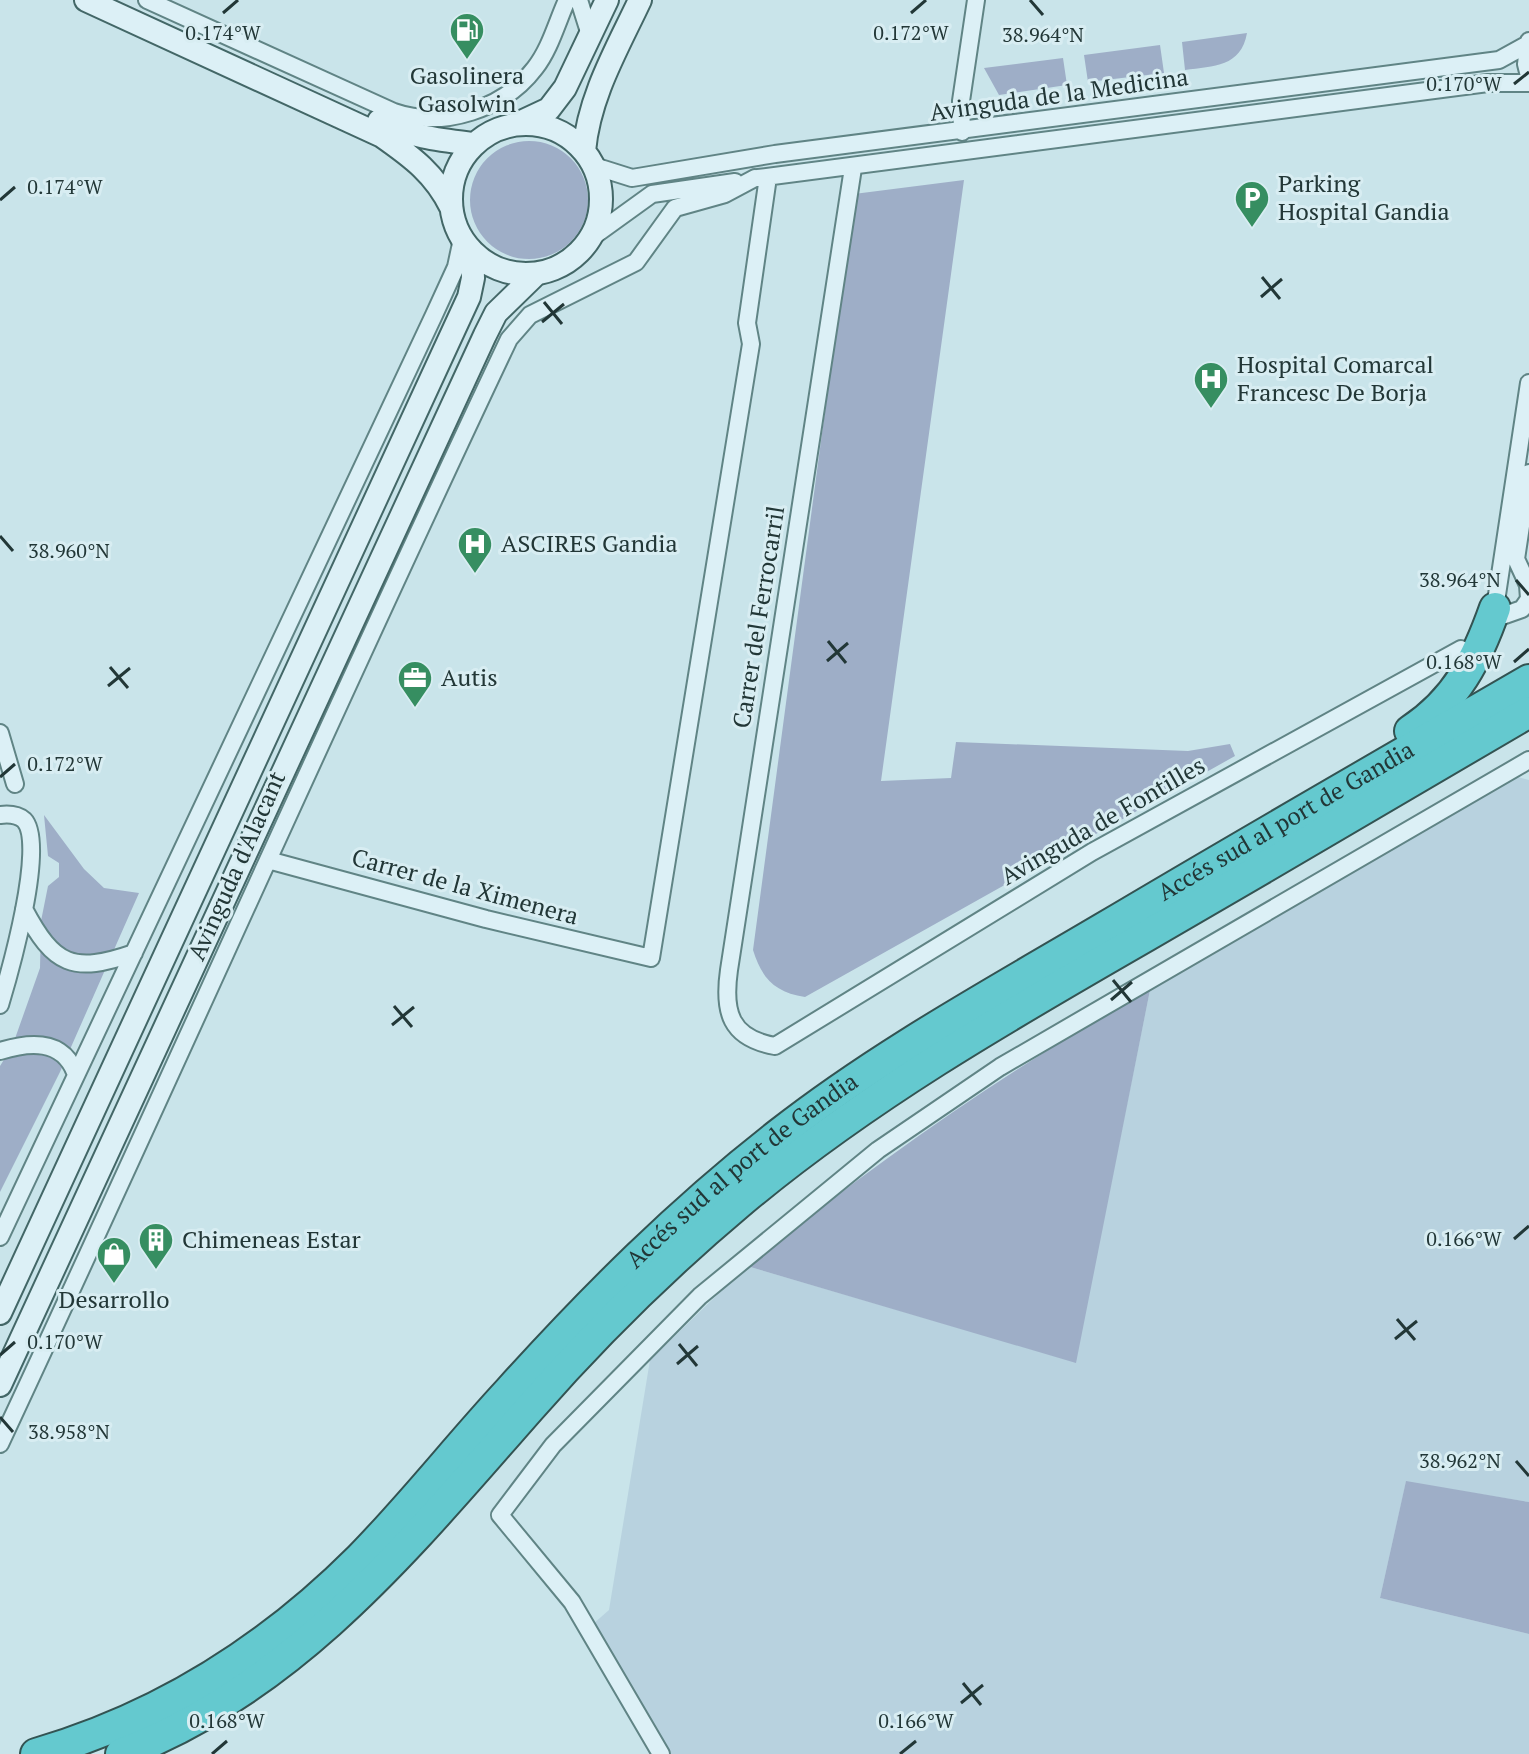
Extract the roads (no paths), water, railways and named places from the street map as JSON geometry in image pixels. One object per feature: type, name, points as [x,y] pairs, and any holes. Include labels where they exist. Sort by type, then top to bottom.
[{"type":"highway","points":[[1151,900],[1287,805],[1428,719],[1450,700],[1469,672],[1495,608]]},
{"type":"highway","name":"Accés sud al port de Gandia","points":[[36,1754],[93,1736],[217,1674],[258,1647],[311,1604],[359,1559],[600,1292],[706,1193],[818,1105],[924,1034],[1529,680]]},
{"type":"highway","name":"Accés sud al port de Gandia","points":[[121,1754],[220,1704],[325,1628],[411,1543],[532,1406],[627,1306],[702,1235],[806,1148],[910,1077],[1043,995],[1529,712]]},
{"type":"main road","points":[[86,0],[382,136],[422,164],[440,185],[467,245],[490,266],[512,273],[535,275],[568,263],[591,238],[602,202],[589,159],[589,115],[640,0]]},
{"type":"main road","points":[[117,0],[400,132],[474,144]]},
{"type":"main road","points":[[451,209],[456,174],[474,144],[494,131],[549,109],[565,88],[607,0]]},
{"type":"main road","points":[[517,124],[554,129],[589,159]]},
{"type":"main road","name":"Avinguda d'Alacant","points":[[0,1313],[469,297],[473,278],[467,245]]},
{"type":"main road","name":"Avinguda d'Alacant","points":[[0,1385],[485,335],[496,313],[535,275]]},
{"type":"street","points":[[147,0],[394,112],[433,120],[484,106],[516,87],[543,55],[567,0]]},
{"type":"street","points":[[579,0],[590,35]]},
{"type":"street","points":[[962,132],[961,101],[976,0]]},
{"type":"street","points":[[1528,42],[1529,76]]},
{"type":"street","name":"Avinguda de la Medicina","points":[[589,159],[632,178],[775,154],[1499,60],[1528,42]]},
{"type":"street","name":"Avinguda de la Medicina","points":[[591,238],[652,194],[1488,83],[1529,83]]},
{"type":"street","name":"Carrer del Ferrocarril","points":[[775,1046],[756,1043],[740,1033],[725,998],[853,168]]},
{"type":"street","name":"Avinguda de la Medicina","points":[[530,315],[636,262],[675,208],[725,194],[762,178]]},
{"type":"street","name":"Carrer de la Ximenera","points":[[268,860],[486,919],[651,958],[751,344],[747,323],[762,178]]},
{"type":"street","points":[[0,1237],[75,1072],[467,245]]},
{"type":"street","name":"Avinguda d'Alacant","points":[[0,1444],[509,339],[530,315]]},
{"type":"street","points":[[1529,383],[1495,608],[1505,615],[1522,609],[1529,599],[1528,585],[1516,559],[1529,473]]},
{"type":"street","name":"Avinguda de Fontilles","points":[[775,1046],[1092,852],[1461,649]]},
{"type":"street","points":[[0,733],[15,784]]},
{"type":"street","points":[[661,1754],[572,1602],[500,1515],[553,1445],[700,1296],[878,1150],[1000,1067],[1529,760]]},
{"type":"street","points":[[0,1005],[31,877],[30,831],[24,821],[6,814]]},
{"type":"street","points":[[24,909],[40,937],[70,962],[100,965],[134,953]]},
{"type":"street","points":[[0,1051],[24,1045],[47,1046],[70,1059],[75,1072]]},
{"type":"place","name":"Gasolinera Gasolwin","points":[[467,61]]},
{"type":"place","name":"Parking Hospital Gandia","points":[[1252,229]]},
{"type":"place","name":"Hospital Comarcal Francesc De Borja","points":[[1211,410]]},
{"type":"place","name":"ASCIRES Gandia","points":[[475,575]]},
{"type":"place","name":"Autis","points":[[415,709]]},
{"type":"place","name":"Chimeneas Estar","points":[[156,1271]]},
{"type":"place","name":"Desarrollo","points":[[114,1285]]}]
